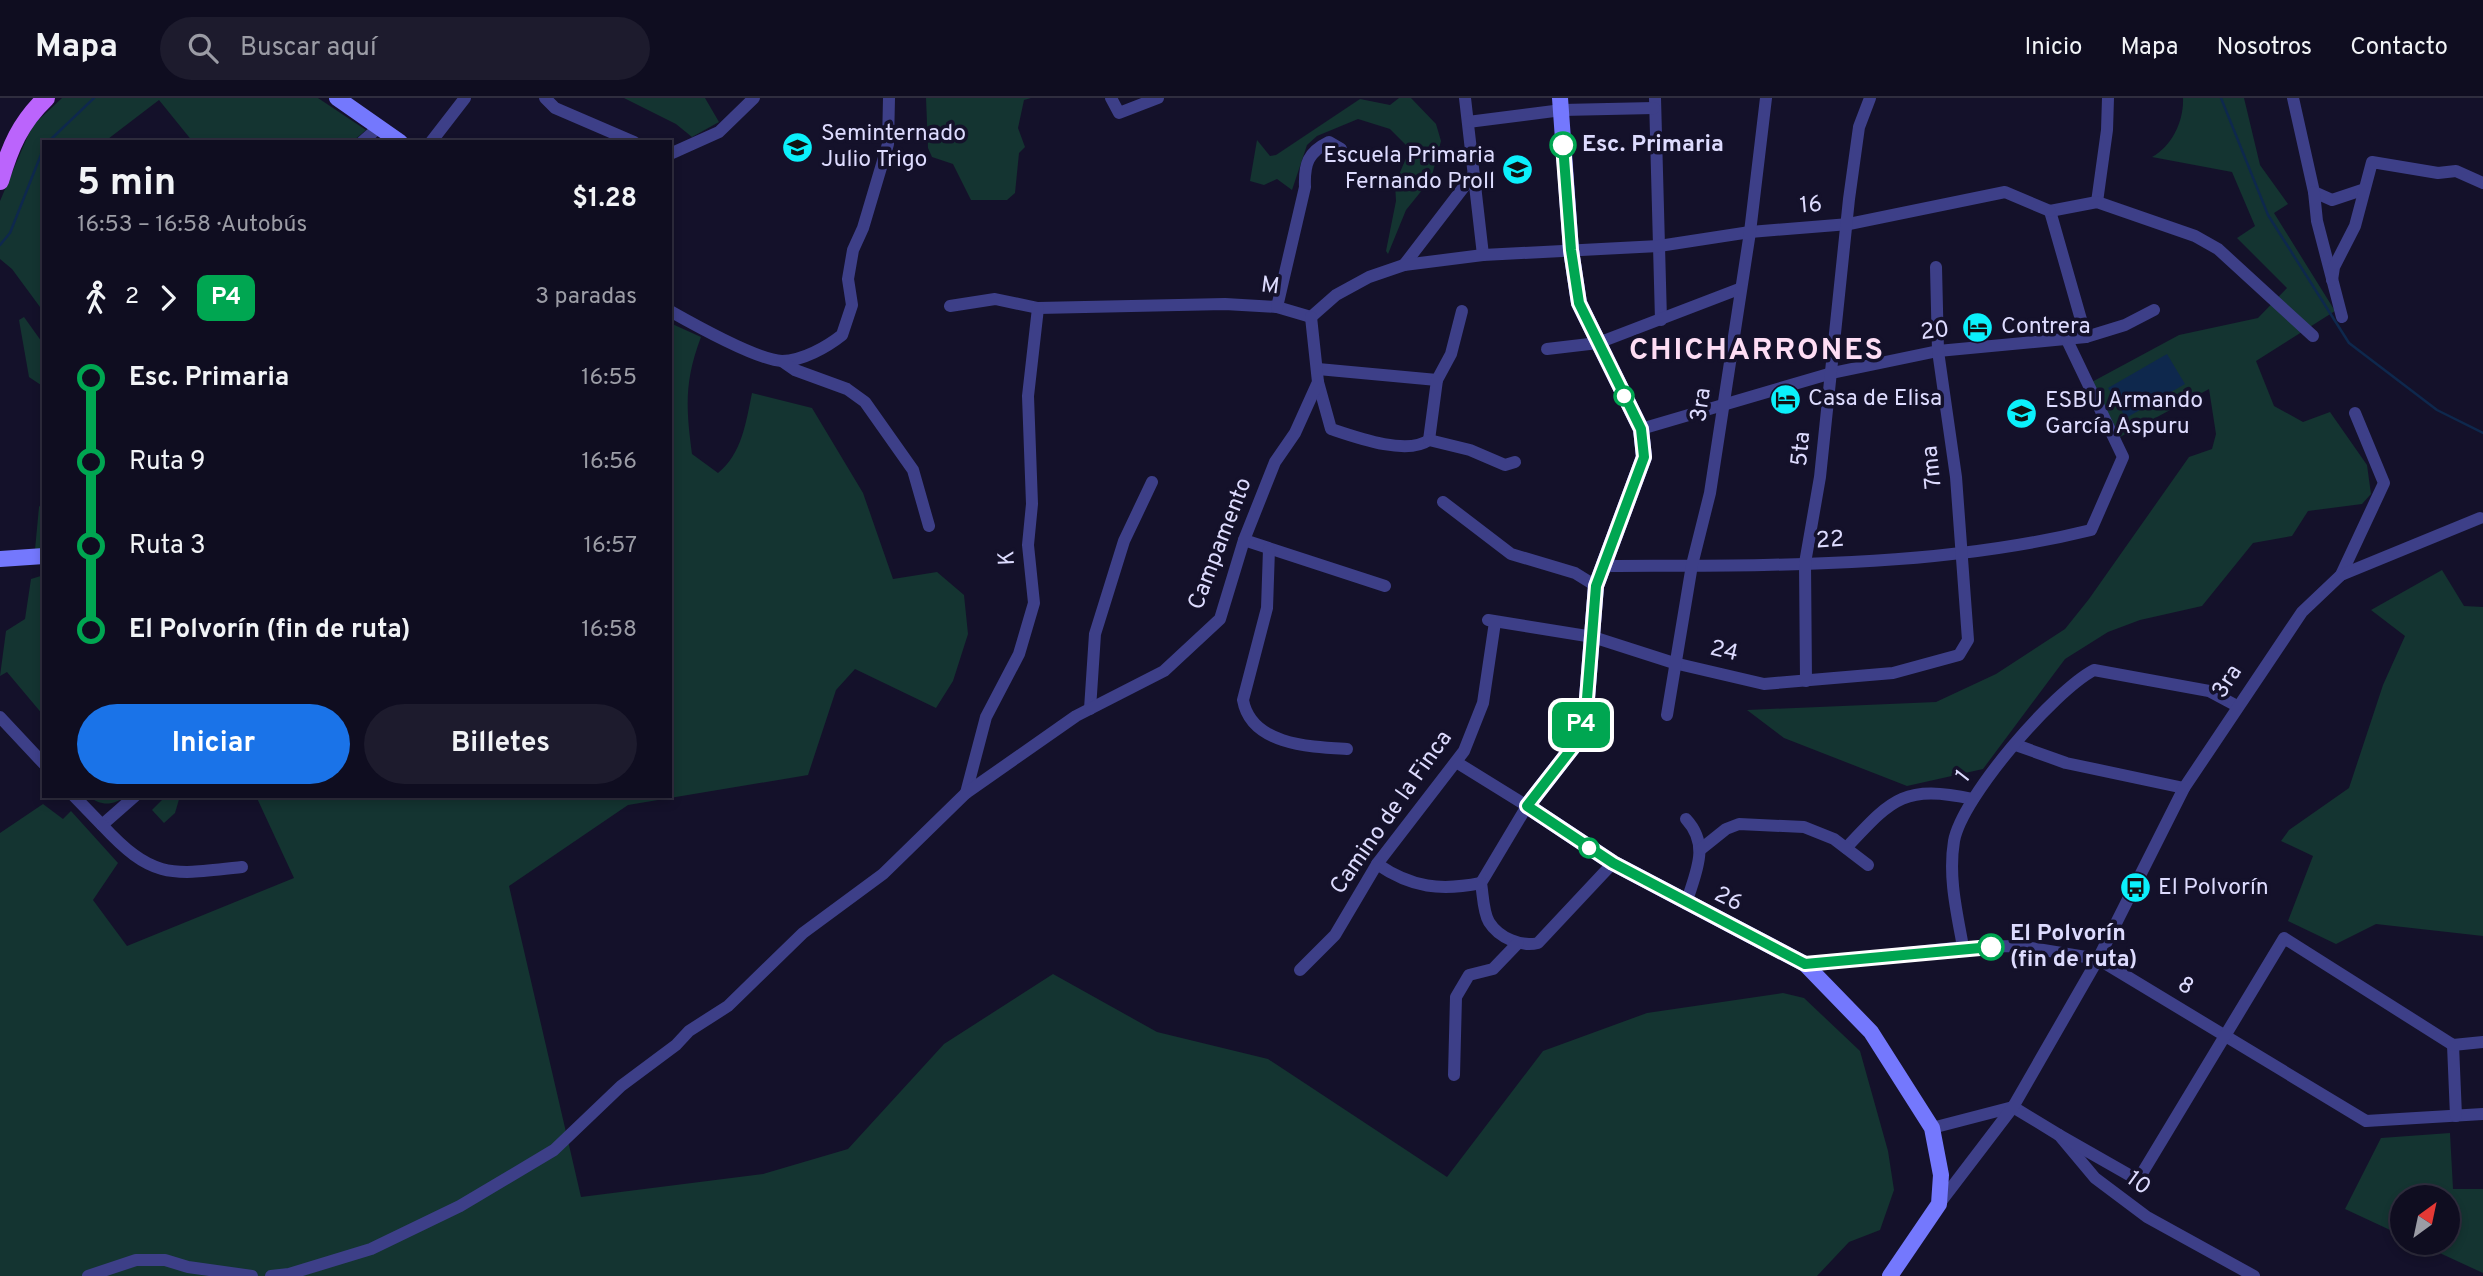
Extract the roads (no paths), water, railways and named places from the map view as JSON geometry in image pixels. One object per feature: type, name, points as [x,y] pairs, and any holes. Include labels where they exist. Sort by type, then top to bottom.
[{"type":"main road","points":[[0,181],[12,141],[27,116],[46,98]]},
{"type":"street","points":[[337,98],[397,140]]},
{"type":"street","points":[[433,140],[465,98]]},
{"type":"street","points":[[545,98],[555,108],[629,140]]},
{"type":"street","points":[[672,153],[719,132],[754,98]]},
{"type":"street","points":[[782,361],[831,344],[842,335],[849,321],[852,304],[848,279],[853,250],[863,228],[888,144],[889,98]]},
{"type":"street","points":[[1111,98],[1119,113],[1158,98]]},
{"type":"street","points":[[1465,98],[1483,255]]},
{"type":"street","name":"3ra","points":[[1667,715],[1692,565],[1710,493],[1739,289],[1750,232],[1766,98]]},
{"type":"street","name":"5ta","points":[[1806,681],[1805,564],[1820,477],[1859,127],[1870,98]]},
{"type":"street","points":[[2097,202],[2107,130],[2108,98]]},
{"type":"street","points":[[2293,98],[2342,317]]},
{"type":"street","points":[[1468,122],[1561,104],[1654,103],[1661,320]]},
{"type":"street","points":[[1561,104],[1571,250],[1579,303],[1641,429],[1644,457],[1596,586],[1586,711],[1573,747],[1527,806],[1482,883],[1488,920],[1518,943],[1528,945],[1546,937],[1613,863]]},
{"type":"street","points":[[364,140],[379,127]]},
{"type":"street","points":[[1277,307],[1305,187],[1304,169],[1316,149],[1329,142],[1341,149]]},
{"type":"street","points":[[2332,280],[2334,267],[2355,226],[2362,190],[2372,163],[2438,173],[2456,171],[2483,183]]},
{"type":"street","points":[[1404,265],[1473,175]]},
{"type":"street","points":[[2314,192],[2332,200],[2362,190]]},
{"type":"street","name":"16","points":[[1571,250],[1659,246],[1750,232],[1849,223],[2005,192],[2050,211]]},
{"type":"street","points":[[2086,337],[2050,211],[2097,202],[2195,236],[2218,249],[2312,336]]},
{"type":"street","points":[[1515,462],[1505,465],[1470,450],[1429,440],[1416,447],[1369,442],[1331,429],[1318,375],[1311,317],[1336,295],[1369,277],[1404,265],[1483,255],[1571,250]]},
{"type":"street","name":"7ma","points":[[1936,267],[1938,351],[1956,477],[1968,640],[1964,651],[1954,657]]},
{"type":"street","points":[[1547,349],[1598,343],[1739,289]]},
{"type":"street","name":"M","points":[[950,306],[995,299],[1038,308],[1225,304],[1277,307],[1311,317]]},
{"type":"street","name":"K","points":[[966,793],[986,717],[1019,654],[1034,603],[1027,545],[1032,504],[1028,396],[1038,308]]},
{"type":"street","name":"20","points":[[1641,429],[1832,373],[1938,351],[2086,337],[2125,324],[2154,310]]},
{"type":"street","points":[[1429,440],[1437,380],[1451,354],[1462,311]]},
{"type":"street","points":[[672,312],[713,335],[847,389],[866,402],[913,470],[929,526]]},
{"type":"street","name":"22","points":[[1603,566],[1805,564],[1960,553],[2059,538],[2091,530],[2123,457],[2066,338]]},
{"type":"street","points":[[1318,375],[1437,380]]},
{"type":"street","name":"Campamento","points":[[271,1276],[289,1275],[371,1249],[460,1206],[554,1150],[621,1086],[676,1045],[689,1031],[727,1006],[803,933],[883,874],[966,793],[1014,757],[1090,709],[1164,671],[1220,620],[1244,541],[1275,462],[1295,433],[1318,375]]},
{"type":"street","points":[[2341,575],[2384,483],[2355,413]]},
{"type":"street","points":[[1090,709],[1095,634],[1124,541],[1152,482]]},
{"type":"street","points":[[1443,502],[1511,554],[1575,573],[1596,586]]},
{"type":"street","name":"3ra","points":[[1939,1204],[2013,1107],[2098,958],[2184,788],[2302,612],[2341,575],[2480,518]]},
{"type":"street","points":[[1244,541],[1385,586]]},
{"type":"street","points":[[1269,550],[1267,608],[1243,700],[1244,707],[1258,729],[1270,735],[1321,748],[1347,750]]},
{"type":"street","points":[[0,559],[42,555]]},
{"type":"street","name":"24","points":[[1491,621],[1594,637],[1674,663],[1764,684],[1893,673],[1954,657]]},
{"type":"street","name":"Camino de la Finca","points":[[1300,970],[1335,935],[1377,864],[1464,751],[1483,703],[1491,621]]},
{"type":"street","name":"1","points":[[1964,947],[1955,902],[1953,853],[1959,823],[1973,799],[2059,695],[2094,670],[2209,691],[2237,706]]},
{"type":"street","points":[[0,717],[42,762]]},
{"type":"street","points":[[2016,745],[2066,763],[2184,788]]},
{"type":"street","name":"26","points":[[1456,762],[1613,863],[1686,904],[1805,964],[1871,1032],[1932,1128]]},
{"type":"street","points":[[1846,848],[1892,802],[1906,795],[1936,793],[1973,799]]},
{"type":"street","points":[[76,798],[127,853],[171,874],[242,867]]},
{"type":"street","points":[[102,825],[133,798]]},
{"type":"street","points":[[1686,819],[1697,831],[1701,849],[1686,904]]},
{"type":"street","points":[[1701,849],[1726,829],[1755,823],[1822,832],[1868,865]]},
{"type":"street","points":[[1377,864],[1399,879],[1426,888],[1453,889],[1482,883]]},
{"type":"street","points":[[2059,1135],[2138,1180],[2284,938],[2454,1045],[2483,1042]]},
{"type":"street","points":[[1454,1075],[1456,997],[1468,975],[1493,969],[1518,943]]},
{"type":"street","name":"8","points":[[1805,964],[1964,947],[2019,946],[2098,958],[2366,1121],[2456,1116]]},
{"type":"street","points":[[2454,1045],[2456,1116],[2483,1114]]},
{"type":"street","points":[[1891,1276],[1939,1204],[1941,1175],[1932,1128],[2013,1107]]},
{"type":"street","name":"10","points":[[2013,1107],[2059,1135],[2095,1178],[2147,1217],[2253,1276]]},
{"type":"street","points":[[88,1276],[136,1260],[165,1260],[188,1267],[252,1276]]},
{"type":"water","points":[[2167,354],[2185,384],[2126,418],[2108,388]]},
{"type":"waterway","points":[[50,140],[94,98]]},
{"type":"waterway","points":[[2221,98],[2268,215],[2349,343],[2437,410],[2483,433]]},
{"type":"waterway","points":[[0,245],[10,233],[42,152]]},
{"type":"place","name":"Esc. Primaria","points":[[1563,145]]},
{"type":"place","name":"Seminternado Julio Trigo","points":[[798,147]]},
{"type":"place","name":"Escuela Primaria Fernando Proll","points":[[1518,169]]},
{"type":"place","name":"Contrera","points":[[1978,327]]},
{"type":"place","name":"Casa de Elisa","points":[[1785,399]]},
{"type":"place","name":"ESBU Armando García Aspuru","points":[[2022,414]]},
{"type":"place","name":"El Polvorín","points":[[2135,888]]},
{"type":"place","name":"El Polvorín (fin de ruta)","points":[[1991,947]]},
{"type":"district","name":"CHICHARRONES","points":[[1757,351]]}]
